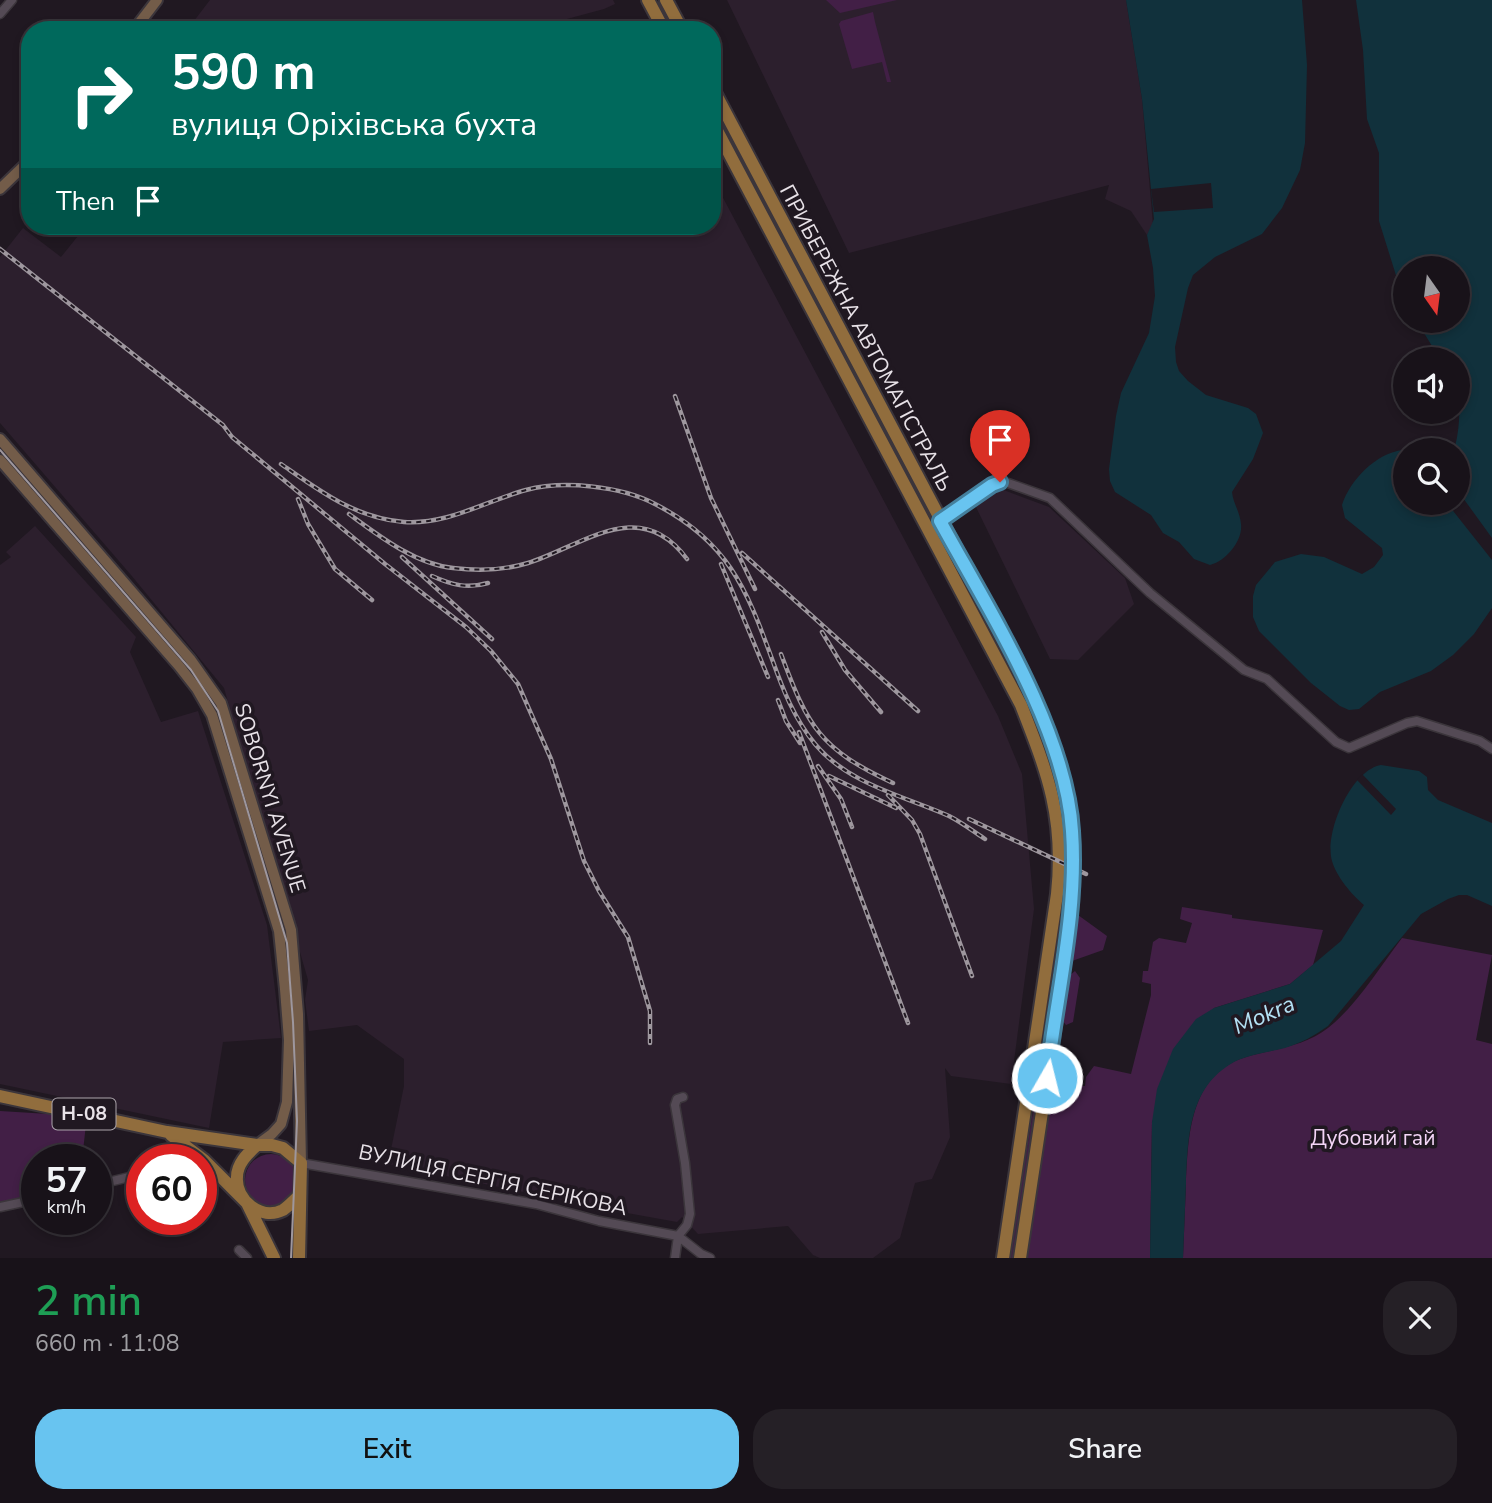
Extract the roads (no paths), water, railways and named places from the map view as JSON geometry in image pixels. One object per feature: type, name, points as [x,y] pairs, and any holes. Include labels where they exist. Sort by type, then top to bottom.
[{"type":"main road","points":[[141,21],[157,0]]},
{"type":"main road","points":[[648,0],[659,21]]},
{"type":"main road","points":[[666,0],[677,21]]},
{"type":"main road","name":"ПРИБЕРЕЖНА АВТОМАГІСТРАЛЬ","points":[[721,104],[1035,700],[1055,752],[1068,799],[1072,829],[1071,903],[1051,1057],[1020,1258]]},
{"type":"main road","name":"ПРИБЕРЕЖНА АВТОМАГІСТРАЛЬ","points":[[721,138],[1021,705],[1052,791],[1058,831],[1059,878],[1003,1258]]},
{"type":"main road","points":[[0,189],[21,169]]},
{"type":"main road","name":"SOBORNYI AVENUE","points":[[0,439],[190,659],[210,685],[225,715],[291,930],[298,1014],[301,1163]]},
{"type":"main road","name":"SOBORNYI AVENUE","points":[[0,460],[199,692],[212,715],[279,932],[289,1040],[287,1102],[281,1124],[272,1135],[257,1145]]},
{"type":"main road","points":[[199,692],[210,685]]},
{"type":"main road","points":[[1035,1055],[1039,1062],[1044,1063],[1051,1057]]},
{"type":"main road","points":[[1030,1082],[1036,1077],[1041,1078],[1046,1085]]},
{"type":"main road","name":"Н-08","points":[[0,1096],[167,1132],[283,1148],[301,1163]]},
{"type":"main road","name":"Н-08","points":[[167,1132],[182,1144]]},
{"type":"main road","points":[[257,1145],[240,1165],[236,1178],[239,1192],[247,1203],[257,1210],[269,1213],[281,1211],[300,1195]]},
{"type":"main road","points":[[299,1258],[301,1163]]},
{"type":"main road","name":"Н-08","points":[[217,1174],[247,1203],[274,1258]]},
{"type":"street","points":[[0,14],[12,0]]},
{"type":"street","points":[[928,530],[1000,482],[1050,498],[1150,593],[1244,670],[1267,679],[1336,743],[1349,748],[1417,721],[1480,741],[1492,749]]},
{"type":"street","points":[[675,1258],[678,1236],[687,1225],[690,1214],[675,1105],[677,1099],[683,1097]]},
{"type":"street","name":"ВУЛИЦЯ СЕРГІЯ СЕРІКОВА","points":[[301,1163],[523,1202],[598,1221],[678,1236]]},
{"type":"street","points":[[0,1207],[21,1202]]},
{"type":"street","points":[[678,1236],[710,1258]]},
{"type":"street","points":[[239,1250],[247,1258]]},
{"type":"water","points":[[1126,0],[1302,0],[1307,65],[1305,143],[1300,170],[1282,208],[1262,234],[1215,257],[1193,275],[1175,347],[1179,371],[1188,381],[1206,395],[1248,408],[1256,414],[1263,433],[1253,459],[1232,492],[1240,520],[1239,537],[1227,555],[1210,565],[1194,559],[1179,542],[1163,533],[1151,515],[1115,492],[1110,481],[1109,469],[1121,393],[1149,333],[1155,296],[1147,235],[1154,219],[1142,99]]},
{"type":"water","points":[[1356,0],[1492,0],[1492,538],[1470,508],[1470,438],[1457,438],[1458,424],[1470,424],[1470,347],[1433,347],[1424,333],[1470,333],[1470,256],[1393,256],[1393,266],[1379,221],[1379,153],[1367,119],[1363,50]]},
{"type":"water","points":[[1393,452],[1393,515],[1456,515],[1492,560],[1492,608],[1474,634],[1453,655],[1431,671],[1380,692],[1359,709],[1349,710],[1311,683],[1259,631],[1253,617],[1253,596],[1256,585],[1275,562],[1301,554],[1324,557],[1362,574],[1374,567],[1383,555],[1382,548],[1345,518],[1342,505],[1358,477],[1383,456]]},
{"type":"water","name":"Mokra","points":[[1381,765],[1419,771],[1427,777],[1428,790],[1438,800],[1492,823],[1492,906],[1467,895],[1459,895],[1421,914],[1328,1026],[1291,1046],[1238,1060],[1222,1070],[1209,1083],[1194,1112],[1190,1129],[1183,1258],[1150,1258],[1152,1122],[1157,1089],[1173,1049],[1196,1019],[1214,1008],[1290,984],[1341,941],[1364,905],[1345,885],[1334,867],[1332,835],[1342,804],[1350,790],[1370,769]]},
{"type":"tram line","points":[[0,450],[191,670],[218,711],[287,943],[297,1121],[291,1258]]},
{"type":"railway","points":[[0,249],[223,425],[232,437],[385,564],[466,627],[491,651],[518,684],[551,759],[584,861],[628,937],[650,1011],[650,1043]]},
{"type":"railway","points":[[675,396],[711,498],[755,589]]},
{"type":"railway","points":[[281,464],[339,502],[370,515],[404,522],[436,520],[526,490],[557,485],[609,489],[655,504],[680,518],[700,534],[731,568],[753,610],[795,714],[828,758],[860,779],[949,816],[985,839]]},
{"type":"railway","points":[[298,499],[308,524],[335,569],[372,600]]},
{"type":"railway","points":[[349,514],[411,555],[453,568],[491,569],[528,563],[611,530],[631,527],[650,530],[669,540],[687,559]]},
{"type":"railway","points":[[742,553],[918,711]]},
{"type":"railway","points":[[402,557],[492,639]]},
{"type":"railway","points":[[721,564],[768,677]]},
{"type":"railway","points":[[432,576],[460,585],[488,583]]},
{"type":"railway","points":[[822,632],[845,670],[881,712]]},
{"type":"railway","points":[[781,654],[800,700],[820,733],[848,759],[893,783]]},
{"type":"railway","points":[[778,700],[786,721],[800,743]]},
{"type":"railway","points":[[799,732],[908,1023]]},
{"type":"railway","points":[[818,766],[841,799],[852,827]]},
{"type":"railway","points":[[829,776],[896,808]]},
{"type":"railway","points":[[888,795],[912,820],[920,834],[972,976]]},
{"type":"railway","points":[[969,819],[1086,874]]},
{"type":"park label","name":"Дубовий гай","points":[[1373,1138]]}]
